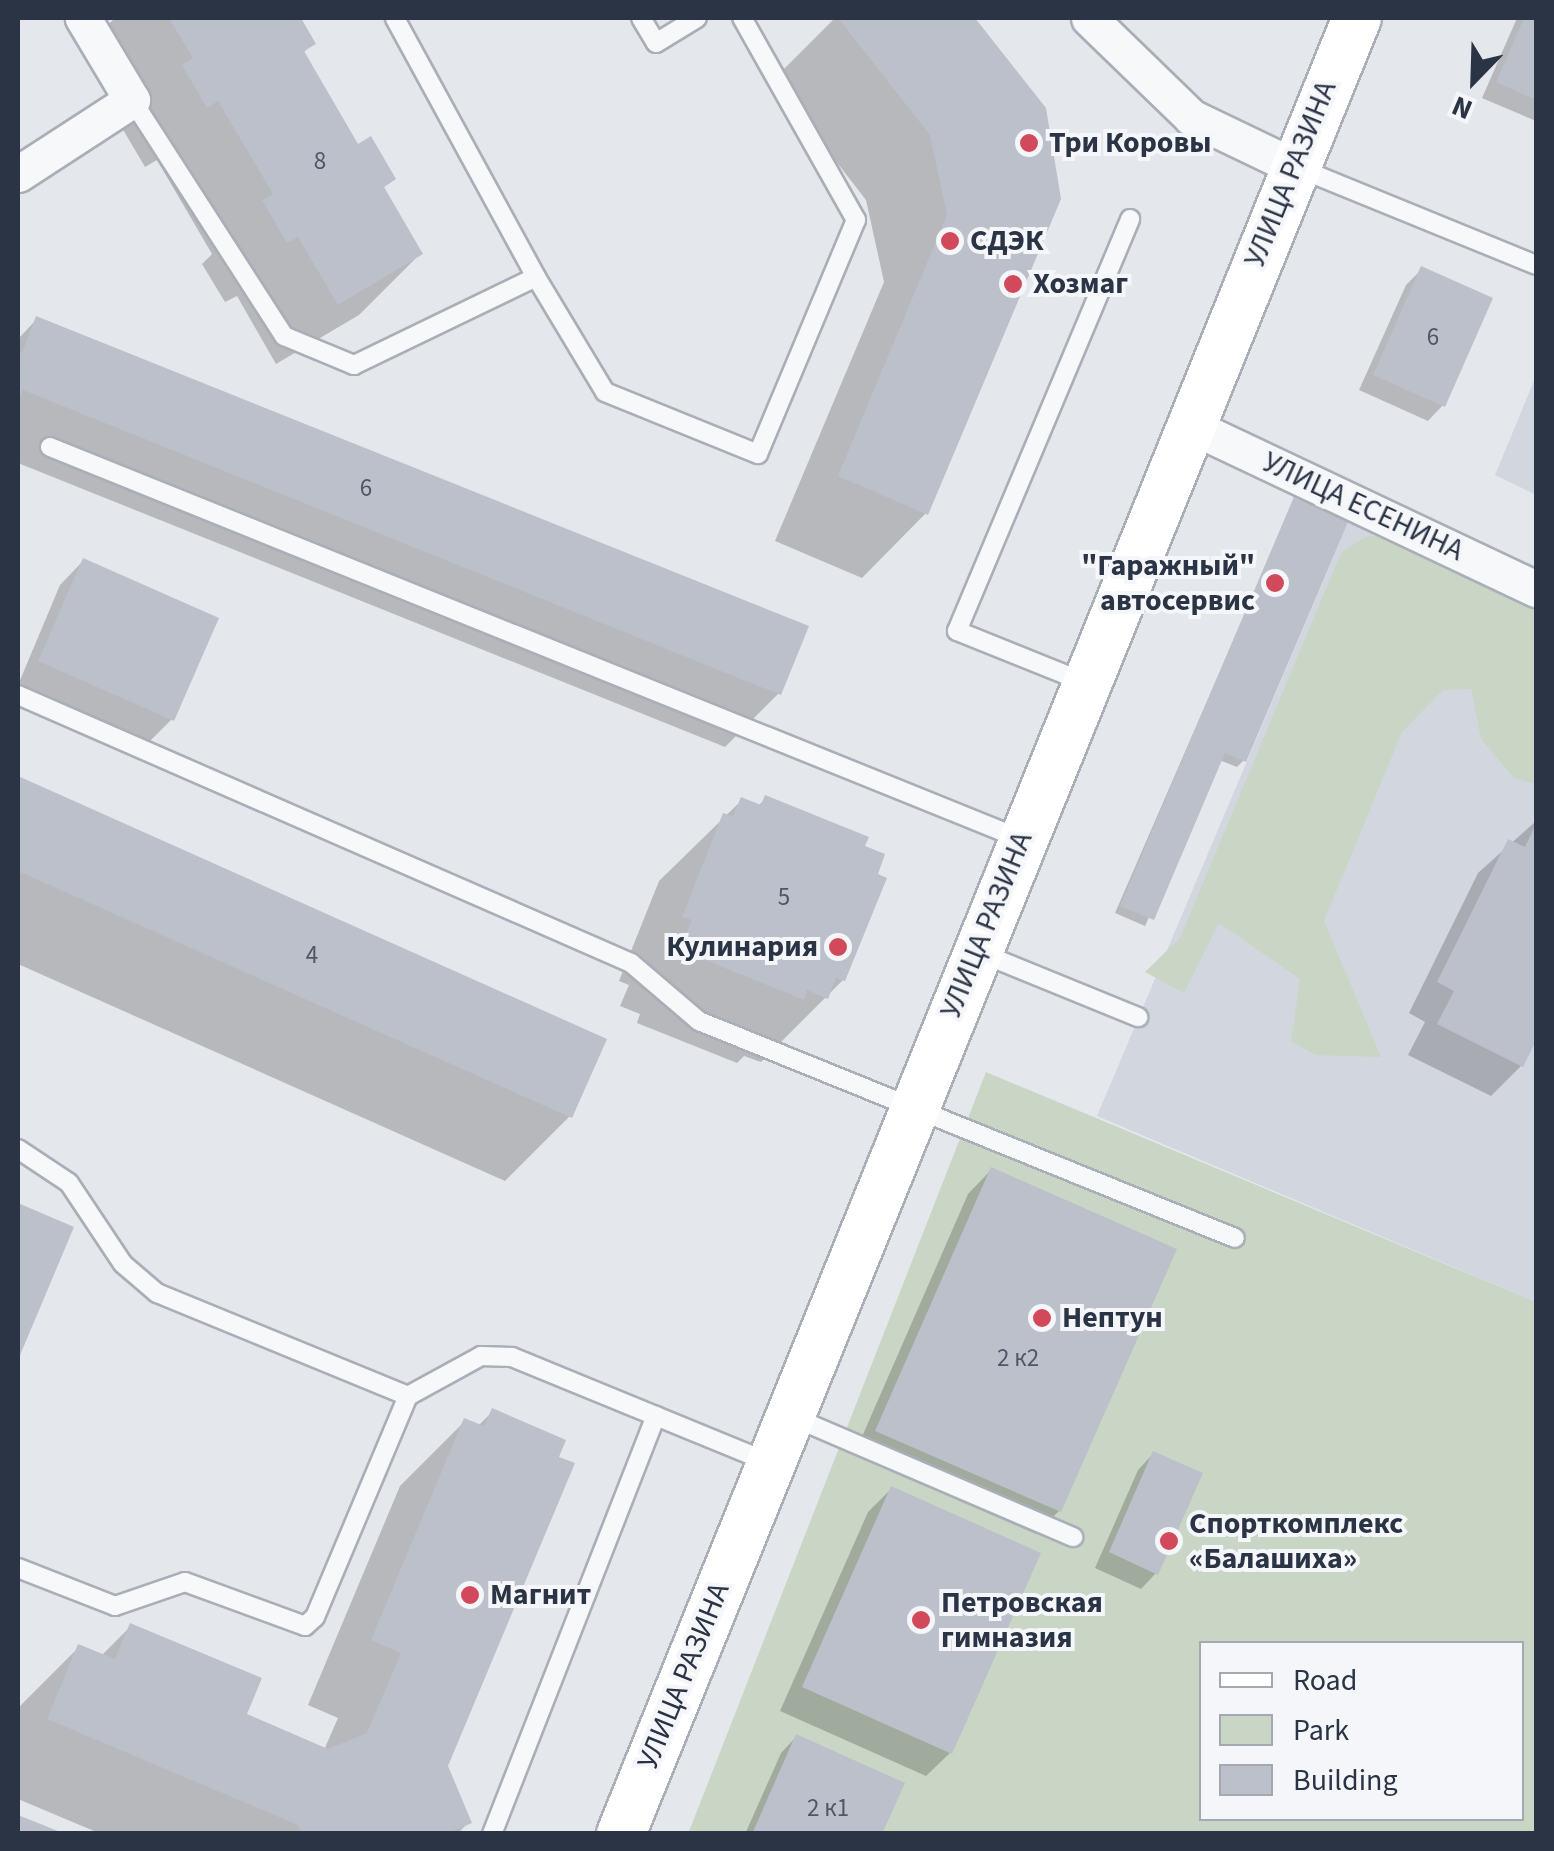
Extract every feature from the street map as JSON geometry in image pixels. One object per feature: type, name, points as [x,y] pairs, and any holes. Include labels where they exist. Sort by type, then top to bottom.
[{"type":"main road","name":"УЛИЦА РАЗИНА","points":[[621,1834],[1188,425],[1356,18]]},
{"type":"street","points":[[18,174],[132,100],[83,18]]},
{"type":"street","points":[[1089,18],[1191,116],[1294,166]]},
{"type":"street","name":"УЛИЦА ЕСЕНИНА","points":[[1188,425],[1536,590]]},
{"type":"lane","points":[[395,18],[536,277],[606,392],[758,454],[856,220],[742,18]]},
{"type":"lane","points":[[641,18],[656,43],[697,18]]},
{"type":"lane","points":[[132,100],[284,336],[354,365],[536,277]]},
{"type":"lane","points":[[1294,166],[1536,266]]},
{"type":"lane","points":[[1085,682],[958,631],[1130,219]]},
{"type":"lane","points":[[50,447],[1022,839]]},
{"type":"lane","points":[[18,696],[631,963],[699,1020],[1235,1238]]},
{"type":"lane","points":[[976,951],[1138,1017]]},
{"type":"lane","points":[[18,1148],[69,1182],[137,1282],[408,1396]]},
{"type":"lane","points":[[18,1568],[115,1606],[185,1582],[305,1626],[316,1617],[408,1396],[498,1354],[770,1464]]},
{"type":"lane","points":[[492,1834],[656,1416]]},
{"type":"lane","points":[[790,1416],[1073,1537]]},
{"type":"shaded area","points":[[1536,376],[1536,495],[1495,475]]},
{"type":"shaded area","points":[[1354,508],[1536,599],[1536,1302],[1097,1116]]},
{"type":"green space","points":[[1397,534],[1536,594],[1536,784],[1514,778],[1481,739],[1471,689],[1443,690],[1402,732],[1324,921],[1381,1057],[1315,1055],[1291,1041],[1300,979],[1219,923],[1184,993],[1145,972],[1180,938],[1341,553],[1365,537]]},
{"type":"green space","name":"Спорткомплекс «Балашиха»","points":[[986,1072],[1536,1302],[1536,1833],[688,1834]]},
{"type":"building","points":[[169,18],[301,18],[316,44],[304,51],[358,144],[371,136],[396,179],[384,187],[423,254],[338,305],[298,237],[287,243],[262,200],[273,194],[218,101],[207,108],[182,65],[193,58]]},
{"type":"building","points":[[838,18],[975,18],[1046,108],[1061,199],[928,515],[838,476],[947,215],[930,135]]},
{"type":"building","points":[[1524,18],[1536,18],[1536,100],[1496,82]]},
{"type":"building","points":[[1421,266],[1493,298],[1445,407],[1373,375]]},
{"type":"building","points":[[36,316],[809,626],[781,695],[23,390],[18,403],[18,351],[22,353]]},
{"type":"building","points":[[1299,485],[1354,508],[1246,762],[1225,753],[1154,920],[1120,906]]},
{"type":"building","points":[[83,558],[219,618],[174,721],[38,661]]},
{"type":"building","points":[[18,776],[607,1039],[572,1118],[18,871]]},
{"type":"building","points":[[765,795],[869,837],[865,846],[885,854],[878,874],[887,878],[845,981],[836,978],[828,999],[807,990],[804,1000],[700,958],[704,949],[683,941],[692,920],[682,917],[723,813],[733,816],[741,797],[761,805]]},
{"type":"building","points":[[1536,824],[1536,1041],[1523,1067],[1437,1024],[1454,991],[1437,982],[1508,839],[1525,847]]},
{"type":"building","points":[[991,1167],[1177,1249],[1061,1512],[875,1431]]},
{"type":"building","points":[[18,1203],[74,1227],[18,1360]]},
{"type":"building","points":[[492,1408],[566,1440],[559,1457],[575,1463],[448,1766],[472,1823],[446,1834],[302,1834],[298,1825],[47,1719],[78,1644],[115,1659],[130,1623],[262,1678],[247,1714],[328,1749],[367,1733],[401,1653],[371,1640],[464,1418],[484,1426]]},
{"type":"building","points":[[1153,1451],[1203,1473],[1158,1575],[1109,1552]]},
{"type":"building","name":"Петровская гимназия","points":[[891,1486],[1041,1553],[952,1754],[802,1687]]},
{"type":"building","points":[[796,1734],[905,1783],[882,1834],[752,1834]]},
{"type":"building","points":[[18,1815],[63,1833],[63,1834],[18,1834]]},
{"type":"place","name":"Три Коровы","points":[[1029,143]]},
{"type":"place","name":"СДЭК","points":[[950,241]]},
{"type":"place","name":"Хозмаг","points":[[1013,284]]},
{"type":"place","name":"\"Гаражный\" автосервис","points":[[1275,583]]},
{"type":"place","name":"Кулинария","points":[[838,947]]},
{"type":"place","name":"Нептун","points":[[1042,1318]]},
{"type":"place","name":"Спорткомплекс «Балашиха»","points":[[1169,1541]]},
{"type":"place","name":"Магнит","points":[[470,1595]]},
{"type":"place","name":"Петровская гимназия","points":[[921,1620]]}]
